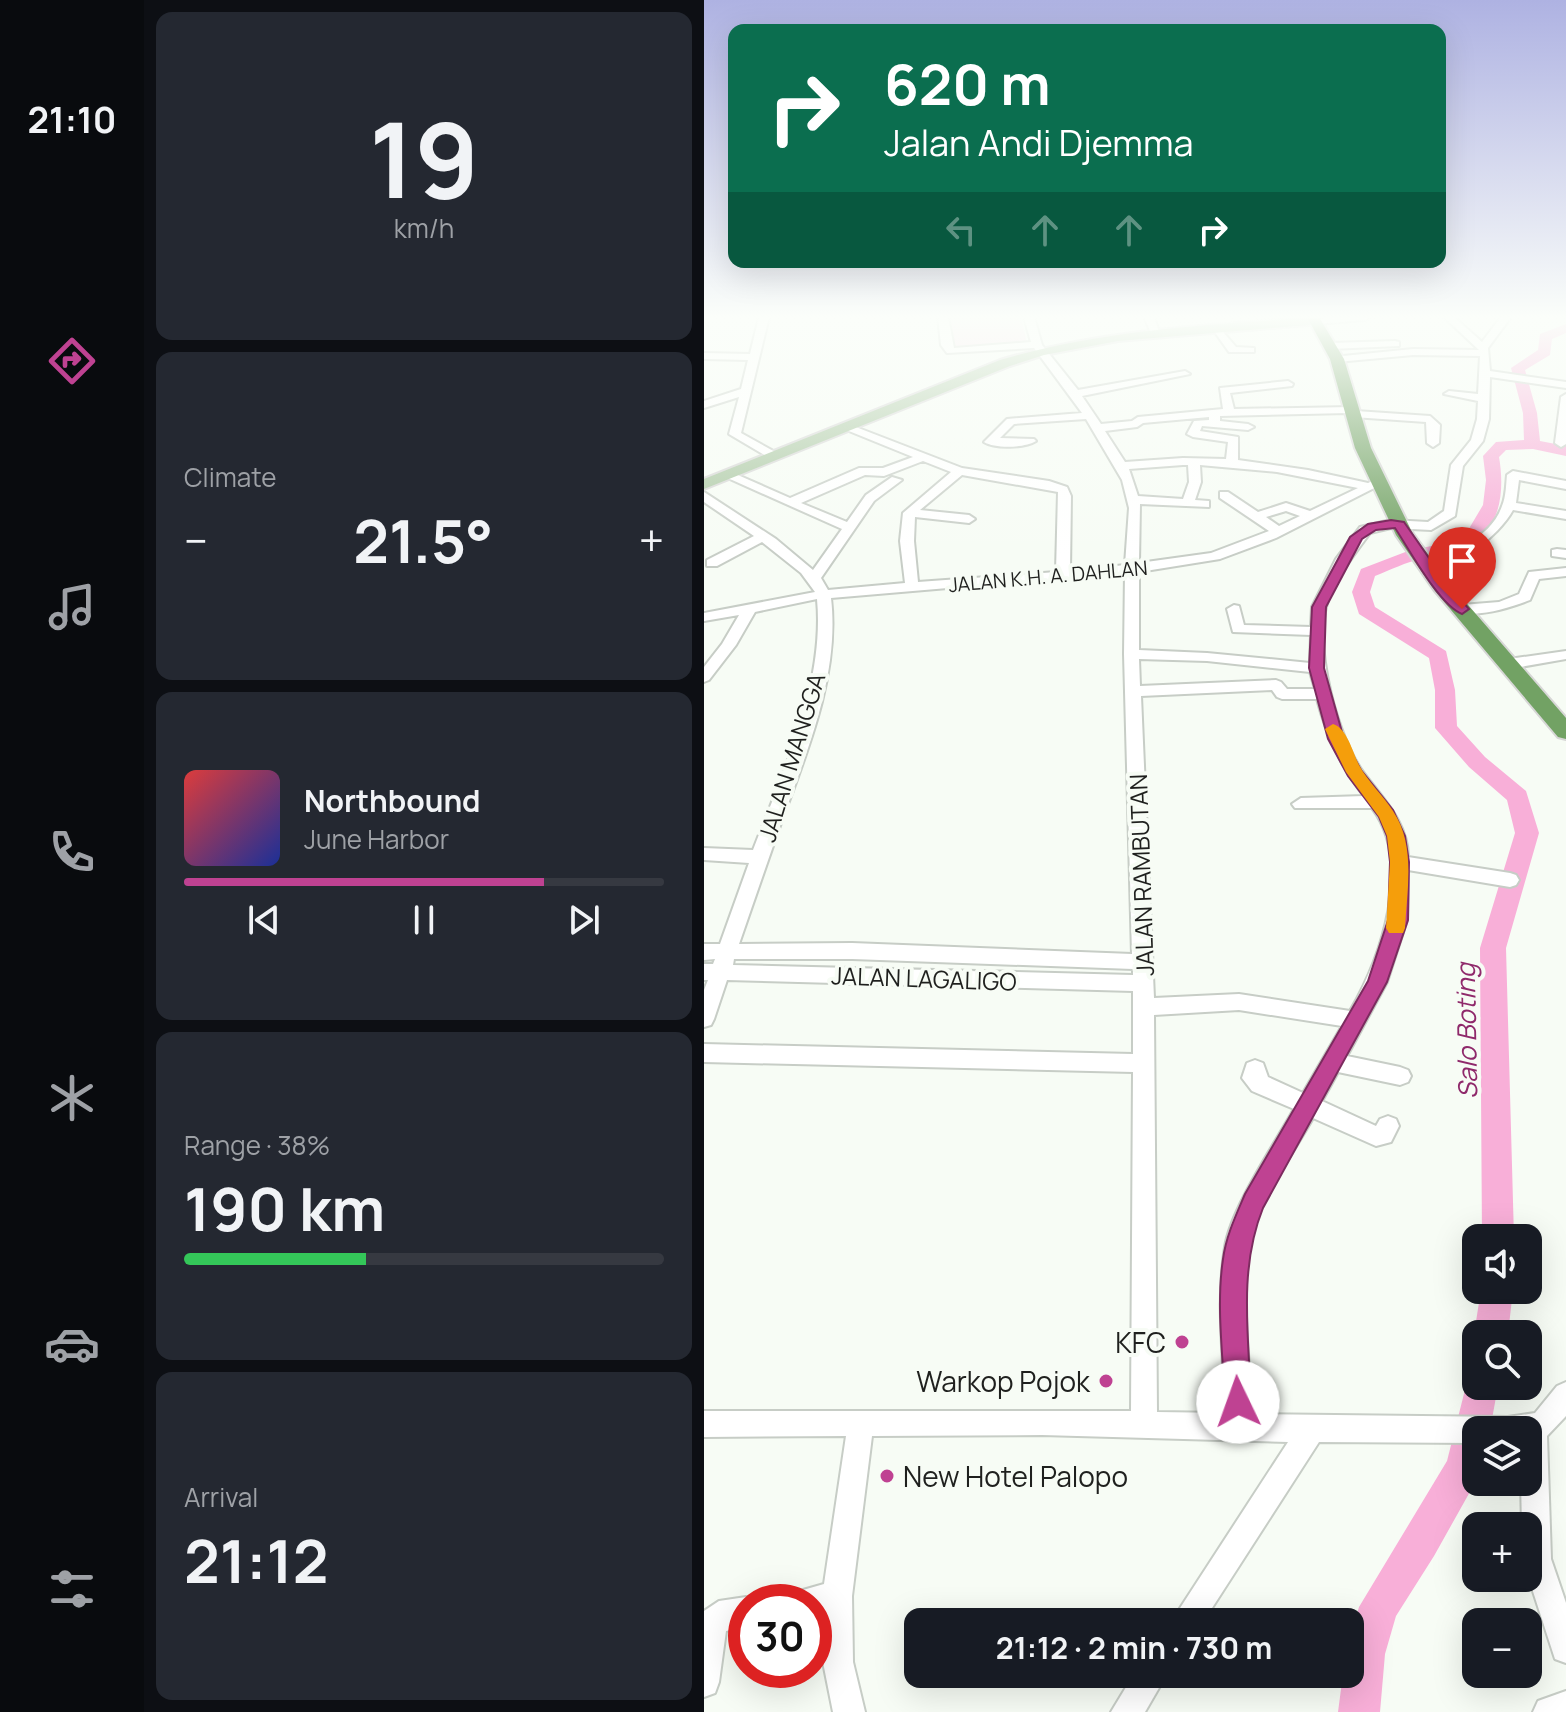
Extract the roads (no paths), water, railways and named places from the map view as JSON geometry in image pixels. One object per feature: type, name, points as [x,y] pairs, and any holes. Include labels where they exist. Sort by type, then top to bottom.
[{"type":"highway","points":[[1347,397],[1373,485],[1406,537],[1462,609],[1559,717],[1566,732]]},
{"type":"main road","points":[[704,484],[922,397]]},
{"type":"street","points":[[704,405],[728,397]]},
{"type":"street","points":[[744,397],[735,436],[773,456]]},
{"type":"street","name":"JALAN RAMBUTAN","points":[[1078,397],[1122,466],[1134,500],[1131,654],[1135,691],[1144,984],[1144,1426]]},
{"type":"street","points":[[1225,397],[1229,413]]},
{"type":"street","points":[[1239,1427],[1234,1328],[1237,1244],[1254,1202],[1377,982],[1398,920],[1396,836],[1378,802],[1354,772],[1336,739],[1317,668],[1316,631],[1324,595],[1357,537],[1373,526],[1406,537],[1450,513],[1457,465],[1479,437],[1485,398],[1475,397]]},
{"type":"street","points":[[1561,443],[1566,397]]},
{"type":"street","points":[[1232,465],[1233,438],[1193,434],[1198,423],[1229,413],[1352,412],[1430,419],[1434,425],[1433,443]]},
{"type":"street","points":[[912,588],[907,541],[909,513],[980,457],[1011,421],[1088,416]]},
{"type":"street","points":[[1101,432],[1136,435],[1134,425],[1141,420],[1215,418],[1248,427]]},
{"type":"street","points":[[848,427],[962,472],[1049,485],[1063,490],[1063,574]]},
{"type":"street","points":[[990,442],[1030,441]]},
{"type":"street","points":[[790,503],[863,471],[884,472],[923,457]]},
{"type":"street","points":[[1188,502],[1195,482],[1194,464]]},
{"type":"street","points":[[1122,466],[1232,465],[1373,485]]},
{"type":"street","points":[[727,475],[848,527]]},
{"type":"street","points":[[1424,564],[1479,544],[1500,523],[1509,506],[1513,475],[1566,485]]},
{"type":"street","points":[[814,578],[875,493],[896,480]]},
{"type":"street","name":"JALAN K.H. A. DAHLAN","points":[[704,617],[824,594],[1132,569],[1215,556],[1278,531],[1373,485]]},
{"type":"street","points":[[1224,495],[1278,531]]},
{"type":"street","points":[[704,496],[798,563],[814,578],[824,594]]},
{"type":"street","points":[[1134,500],[1205,504]]},
{"type":"street","points":[[1509,506],[1566,515]]},
{"type":"street","points":[[1257,516],[1286,507],[1311,516]]},
{"type":"street","points":[[909,513],[969,519]]},
{"type":"street","points":[[712,563],[761,537]]},
{"type":"street","points":[[1462,609],[1507,605],[1525,597],[1534,575],[1566,572]]},
{"type":"street","name":"JALAN MANGGA","points":[[704,1019],[712,972],[729,949],[816,689],[824,639],[824,594]]},
{"type":"street","points":[[704,677],[729,645],[749,609]]},
{"type":"street","points":[[1234,609],[1238,629],[1316,631]]},
{"type":"street","points":[[1131,654],[1207,657],[1317,668]]},
{"type":"street","points":[[1509,664],[1566,655]]},
{"type":"street","points":[[1135,691],[1276,685],[1282,694],[1324,694]]},
{"type":"street","points":[[1301,804],[1378,802]]},
{"type":"street","points":[[704,854],[760,857]]},
{"type":"street","points":[[1399,862],[1510,880]]},
{"type":"street","name":"JALAN LAGALIGO","points":[[704,952],[729,949],[852,951],[1006,957],[1144,984]]},
{"type":"street","points":[[844,975],[852,951]]},
{"type":"street","points":[[1002,981],[1006,957]]},
{"type":"street","name":"JALAN LAGALIGO","points":[[712,972],[1144,984]]},
{"type":"street","points":[[1144,984],[1357,1020]]},
{"type":"street","points":[[704,1053],[1143,1063]]},
{"type":"street","points":[[1333,1062],[1400,1076]]},
{"type":"street","points":[[1255,1069],[1255,1081],[1376,1136],[1383,1135],[1388,1126]]},
{"type":"street","points":[[1542,1422],[1547,1420],[1566,1395]]},
{"type":"street","points":[[849,1712],[837,1656],[837,1596],[861,1422]]},
{"type":"street","points":[[704,1424],[1042,1422],[1312,1429],[1462,1428]]},
{"type":"street","points":[[1195,1608],[1312,1429]]},
{"type":"street","points":[[1529,1496],[1537,1559],[1566,1648]]},
{"type":"street","points":[[832,1597],[837,1596]]},
{"type":"street","points":[[704,1682],[712,1625],[719,1616],[728,1615]]},
{"type":"street","points":[[1127,1712],[1143,1688]]},
{"type":"street","points":[[1549,1712],[1566,1706]]},
{"type":"waterway","name":"Salo Boting","points":[[1526,397],[1533,444]]},
{"type":"waterway","name":"Salo Boting","points":[[1498,1224],[1493,948],[1527,833],[1518,797],[1477,762],[1446,728],[1445,690],[1439,655],[1366,610],[1361,592],[1367,573],[1414,555],[1462,543],[1473,536],[1487,517],[1491,505],[1494,480],[1491,456],[1502,445],[1533,444]]},
{"type":"waterway","name":"Salo Boting","points":[[1533,444],[1566,451]]},
{"type":"waterway","name":"Salo Boting","points":[[1493,1320],[1495,1304]]},
{"type":"waterway","name":"Salo Boting","points":[[1359,1712],[1365,1654],[1379,1607],[1421,1543],[1464,1467],[1478,1400]]},
{"type":"place","name":"KFC","points":[[1182,1342]]},
{"type":"place","name":"Warkop Pojok","points":[[1106,1381]]},
{"type":"place","name":"New Hotel Palopo","points":[[887,1476]]}]
